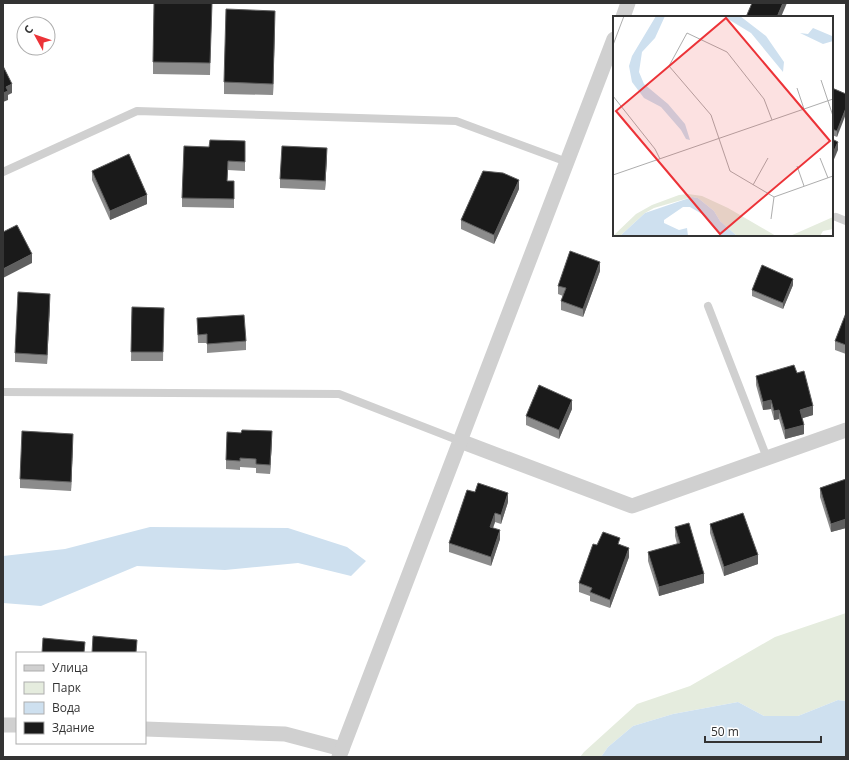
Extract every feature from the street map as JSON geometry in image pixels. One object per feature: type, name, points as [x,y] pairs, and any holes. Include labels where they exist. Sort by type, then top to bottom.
[{"type":"street","points":[[623,16],[628,3]]},
{"type":"street","points":[[146,729],[285,734],[341,753],[613,42]]},
{"type":"street","points":[[460,441],[632,506],[846,430]]},
{"type":"street","points":[[3,725],[16,725]]},
{"type":"lane","points":[[3,172],[137,111],[456,121],[567,162]]},
{"type":"lane","points":[[836,217],[846,221]]},
{"type":"lane","points":[[708,306],[767,458]]},
{"type":"lane","points":[[3,392],[339,394],[460,441]]},
{"type":"green space","points":[[846,613],[846,701],[838,700],[798,716],[764,716],[738,702],[673,714],[633,726],[608,747],[601,757],[580,757],[637,704],[690,686],[775,637]]},
{"type":"water","points":[[150,527],[288,528],[347,547],[366,561],[351,576],[298,563],[225,570],[137,566],[41,606],[3,603],[3,556],[65,549]]},
{"type":"water","points":[[838,700],[846,701],[846,757],[601,757],[608,747],[633,726],[673,714],[738,702],[764,716],[798,716]]},
{"type":"building","points":[[154,3],[212,3],[210,63],[153,62]]},
{"type":"building","points":[[752,3],[783,3],[777,16],[746,16]]},
{"type":"building","points":[[226,9],[275,11],[273,84],[224,82]]},
{"type":"building","points":[[3,66],[12,84],[6,87],[8,91],[3,93]]},
{"type":"building","points":[[833,88],[846,94],[846,108],[837,131],[833,129]]},
{"type":"building","points":[[210,140],[245,141],[245,162],[228,161],[227,181],[234,181],[234,199],[182,198],[184,146],[209,147]]},
{"type":"building","points":[[833,140],[838,142],[833,153]]},
{"type":"building","points":[[282,146],[327,148],[325,181],[280,179]]},
{"type":"building","points":[[129,154],[147,195],[110,211],[92,171]]},
{"type":"building","points":[[483,171],[503,173],[519,180],[494,235],[461,220]]},
{"type":"building","points":[[17,225],[32,254],[3,269],[3,232]]},
{"type":"building","points":[[570,251],[600,262],[583,309],[561,301],[566,288],[558,286]]},
{"type":"building","points":[[762,265],[793,279],[783,303],[752,290]]},
{"type":"building","points":[[18,292],[50,294],[47,355],[15,353]]},
{"type":"building","points":[[132,307],[164,308],[163,352],[131,352]]},
{"type":"building","points":[[846,313],[846,345],[835,341]]},
{"type":"building","points":[[244,315],[246,341],[207,344],[207,334],[198,335],[197,318]]},
{"type":"building","points":[[794,365],[797,373],[804,371],[813,406],[800,410],[804,425],[785,430],[779,410],[774,411],[771,400],[763,402],[756,376]]},
{"type":"building","points":[[539,385],[572,400],[559,430],[526,416]]},
{"type":"building","points":[[242,430],[272,431],[270,465],[256,464],[256,459],[240,458],[240,461],[226,460],[227,432],[241,433]]},
{"type":"building","points":[[22,431],[73,434],[71,482],[20,479]]},
{"type":"building","points":[[846,479],[846,519],[831,524],[820,488]]},
{"type":"building","points":[[478,483],[508,493],[501,515],[495,513],[490,527],[500,530],[491,557],[449,543],[467,490],[475,492]]},
{"type":"building","points":[[743,513],[758,555],[724,567],[710,524]]},
{"type":"building","points":[[689,523],[704,574],[659,587],[648,552],[680,543],[675,527]]},
{"type":"building","points":[[603,532],[620,538],[618,544],[629,548],[610,600],[590,592],[592,588],[579,583],[593,544],[597,545]]},
{"type":"building","points":[[93,636],[137,640],[136,652],[92,652]]},
{"type":"building","points":[[43,638],[85,642],[84,652],[42,652]]}]
